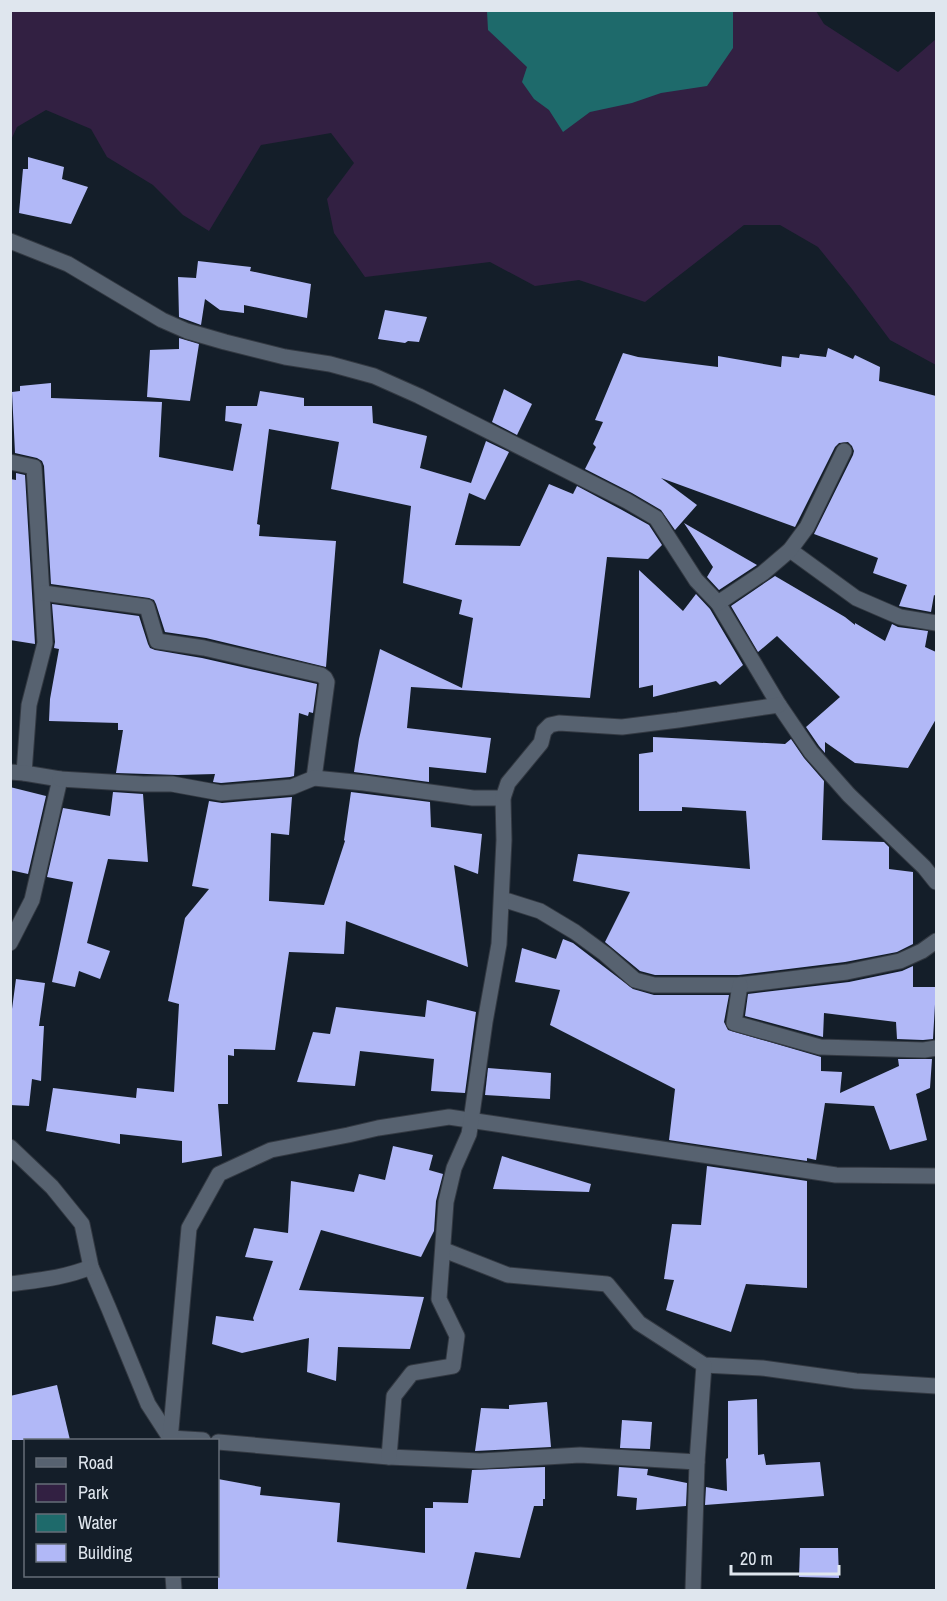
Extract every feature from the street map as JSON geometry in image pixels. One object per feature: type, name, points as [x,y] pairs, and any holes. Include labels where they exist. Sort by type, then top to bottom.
[{"type":"street","points":[[10,241],[68,264],[162,320],[187,331],[232,345],[330,364],[374,376],[419,396],[627,501],[656,518],[696,580],[718,603],[779,705],[811,752],[849,795],[924,867],[936,882]]},
{"type":"street","points":[[718,603],[763,573],[790,550],[807,526],[844,451]]},
{"type":"street","points":[[10,462],[34,467],[45,643],[29,705],[17,772],[60,779],[171,784],[221,793],[292,787],[314,778],[473,798],[503,798]]},
{"type":"street","points":[[790,550],[856,598],[900,617],[936,623]]},
{"type":"street","points":[[43,593],[147,607],[157,641],[204,648],[321,675],[327,682],[314,778]]},
{"type":"street","points":[[389,1457],[394,1396],[412,1373],[453,1366],[457,1336],[439,1299],[446,1202],[454,1168],[469,1134],[499,944],[504,840],[503,798],[508,783],[541,743],[544,731],[550,725],[570,723],[622,727],[779,705]]},
{"type":"street","points":[[10,943],[32,900],[60,779]]},
{"type":"street","points":[[502,899],[540,911],[551,917],[605,954],[635,980],[654,985],[740,985],[848,972],[900,961],[922,951],[936,941]]},
{"type":"street","points":[[740,985],[734,1023],[820,1047],[924,1050],[936,1048]]},
{"type":"street","points":[[170,1439],[189,1228],[219,1174],[271,1150],[378,1128],[449,1117],[836,1175],[936,1176]]},
{"type":"street","points":[[10,1147],[52,1187],[82,1224],[91,1267],[148,1404],[170,1439]]},
{"type":"street","points":[[444,1250],[508,1275],[607,1284],[639,1323],[704,1365],[762,1368],[856,1382],[936,1386]]},
{"type":"street","points":[[10,1284],[47,1280],[91,1267]]},
{"type":"street","points":[[693,1590],[697,1462],[704,1365]]},
{"type":"street","points":[[219,1442],[389,1457],[480,1461],[580,1455],[697,1462]]},
{"type":"green space","points":[[11,11],[816,11],[824,24],[898,72],[936,39],[936,365],[890,340],[818,247],[780,225],[744,225],[645,302],[579,280],[535,286],[490,262],[365,277],[334,233],[327,199],[354,163],[331,133],[261,145],[209,231],[183,215],[153,185],[107,157],[91,129],[46,110],[17,127],[11,140]]},
{"type":"water","points":[[487,11],[733,11],[733,48],[707,86],[661,93],[632,103],[590,112],[563,132],[549,110],[534,99],[522,82],[527,67],[488,30]]},
{"type":"building","points":[[28,157],[64,167],[62,179],[88,187],[71,224],[19,213],[23,169],[28,169]]},
{"type":"building","points":[[198,261],[251,267],[250,271],[311,284],[307,318],[244,305],[244,313],[220,310],[205,299],[201,325],[179,317],[178,277],[196,278]]},
{"type":"building","points":[[385,310],[427,317],[419,342],[405,343],[378,339]]},
{"type":"building","points":[[179,338],[199,344],[190,401],[147,397],[150,350],[179,349]]},
{"type":"building","points":[[828,348],[853,359],[855,355],[880,367],[879,381],[936,396],[936,596],[934,595],[931,612],[899,606],[907,585],[873,573],[878,558],[814,534],[853,455],[854,451],[848,442],[839,443],[835,447],[795,527],[661,478],[697,505],[675,530],[661,510],[585,469],[596,447],[593,444],[603,422],[595,420],[623,353],[718,367],[718,356],[781,367],[782,356],[799,358],[800,354],[826,357]]},
{"type":"building","points":[[51,383],[51,398],[162,402],[159,457],[233,471],[242,424],[225,421],[226,406],[257,406],[260,391],[304,398],[304,406],[372,406],[373,423],[427,436],[420,468],[471,483],[486,441],[509,452],[485,500],[469,493],[455,545],[520,546],[549,484],[573,494],[577,486],[622,510],[649,525],[662,545],[648,559],[607,557],[590,698],[411,687],[407,728],[491,738],[486,773],[429,767],[429,782],[354,772],[359,739],[380,649],[462,688],[473,618],[459,614],[462,600],[403,583],[411,506],[331,489],[339,442],[269,429],[257,524],[260,525],[259,536],[336,541],[326,667],[206,638],[165,632],[154,600],[51,584],[44,466],[37,458],[15,453],[12,392],[20,391],[20,386]]},
{"type":"building","points":[[504,389],[532,404],[517,435],[492,422]]},
{"type":"building","points":[[16,473],[25,475],[35,644],[10,640],[10,479],[16,480]]},
{"type":"building","points":[[684,523],[757,565],[719,590],[707,577],[713,567]]},
{"type":"building","points":[[639,570],[683,611],[696,594],[710,609],[743,665],[720,685],[716,681],[653,697],[653,685],[639,688]]},
{"type":"building","points":[[775,576],[885,641],[892,624],[928,631],[925,647],[936,652],[936,719],[908,768],[855,763],[825,742],[825,753],[819,746],[806,727],[840,697],[777,636],[758,652],[731,606]]},
{"type":"building","points":[[52,604],[139,616],[148,644],[155,650],[202,658],[317,684],[313,713],[309,712],[308,716],[299,713],[294,776],[221,783],[213,782],[215,774],[116,773],[123,730],[118,730],[118,723],[49,721],[50,699],[59,649],[54,648]]},
{"type":"building","points":[[653,737],[785,744],[791,739],[824,781],[822,840],[884,842],[889,847],[889,869],[913,872],[913,944],[897,952],[845,962],[739,975],[655,975],[640,971],[605,942],[630,892],[573,881],[578,854],[750,869],[746,811],[682,807],[682,811],[639,811],[639,754],[653,752]]},
{"type":"building","points":[[10,787],[46,796],[28,874],[10,870]]},
{"type":"building","points":[[113,792],[143,794],[148,862],[108,859],[87,943],[110,951],[100,979],[79,971],[75,987],[52,982],[73,882],[47,877],[63,808],[110,816]]},
{"type":"building","points":[[351,792],[430,802],[431,827],[482,834],[478,874],[454,865],[468,967],[346,921],[344,954],[289,952],[275,1050],[234,1049],[234,1056],[228,1055],[228,1104],[218,1104],[222,1156],[182,1163],[182,1141],[120,1134],[120,1144],[46,1131],[53,1088],[136,1098],[137,1088],[174,1092],[179,1004],[168,1001],[185,918],[209,889],[192,886],[209,801],[222,803],[292,797],[289,835],[271,833],[269,901],[324,905],[345,841]]},
{"type":"building","points":[[563,939],[573,943],[633,989],[654,995],[729,995],[724,1022],[728,1030],[821,1057],[821,1071],[842,1072],[840,1093],[899,1066],[898,1059],[932,1059],[930,1088],[916,1094],[927,1140],[890,1150],[874,1106],[825,1103],[816,1160],[807,1158],[807,1161],[669,1140],[675,1089],[550,1025],[560,990],[515,982],[522,948],[556,959]]},
{"type":"building","points":[[913,966],[913,987],[936,987],[933,1039],[897,1039],[896,1022],[824,1013],[823,1037],[745,1016],[748,994],[849,982],[902,971]]},
{"type":"building","points":[[16,979],[45,983],[39,1026],[44,1026],[41,1081],[32,1079],[29,1106],[10,1105],[10,1024]]},
{"type":"building","points":[[427,1000],[476,1012],[465,1093],[431,1091],[434,1059],[360,1051],[355,1086],[297,1082],[313,1032],[330,1034],[336,1007],[425,1017]]},
{"type":"building","points":[[488,1068],[551,1073],[550,1099],[485,1095]]},
{"type":"building","points":[[393,1146],[433,1155],[429,1170],[443,1174],[436,1201],[434,1231],[421,1257],[321,1230],[299,1290],[424,1297],[410,1349],[338,1347],[336,1381],[307,1372],[309,1338],[242,1353],[212,1344],[216,1316],[254,1321],[253,1318],[273,1261],[245,1257],[254,1228],[288,1233],[291,1181],[354,1192],[359,1174],[385,1180]]},
{"type":"building","points":[[502,1156],[591,1184],[589,1192],[493,1189]]},
{"type":"building","points":[[707,1166],[807,1181],[807,1288],[746,1284],[731,1332],[666,1310],[674,1280],[664,1279],[672,1224],[701,1225]]},
{"type":"building","points":[[57,1385],[70,1439],[10,1440],[10,1396]]},
{"type":"building","points":[[757,1399],[758,1455],[764,1454],[766,1465],[820,1462],[824,1496],[705,1505],[706,1487],[727,1491],[728,1401]]},
{"type":"building","points":[[547,1402],[551,1447],[475,1451],[481,1408],[509,1409],[509,1405]]},
{"type":"building","points":[[622,1420],[652,1422],[650,1449],[620,1448]]},
{"type":"building","points":[[545,1467],[545,1499],[543,1499],[543,1506],[534,1506],[520,1558],[475,1552],[466,1590],[218,1590],[219,1479],[261,1487],[260,1495],[340,1503],[337,1542],[425,1553],[425,1508],[433,1508],[433,1502],[468,1503],[472,1470]]},
{"type":"building","points":[[619,1467],[648,1469],[647,1475],[687,1483],[686,1506],[636,1510],[637,1498],[617,1496]]},
{"type":"building","points":[[800,1548],[838,1548],[839,1578],[799,1577]]}]
